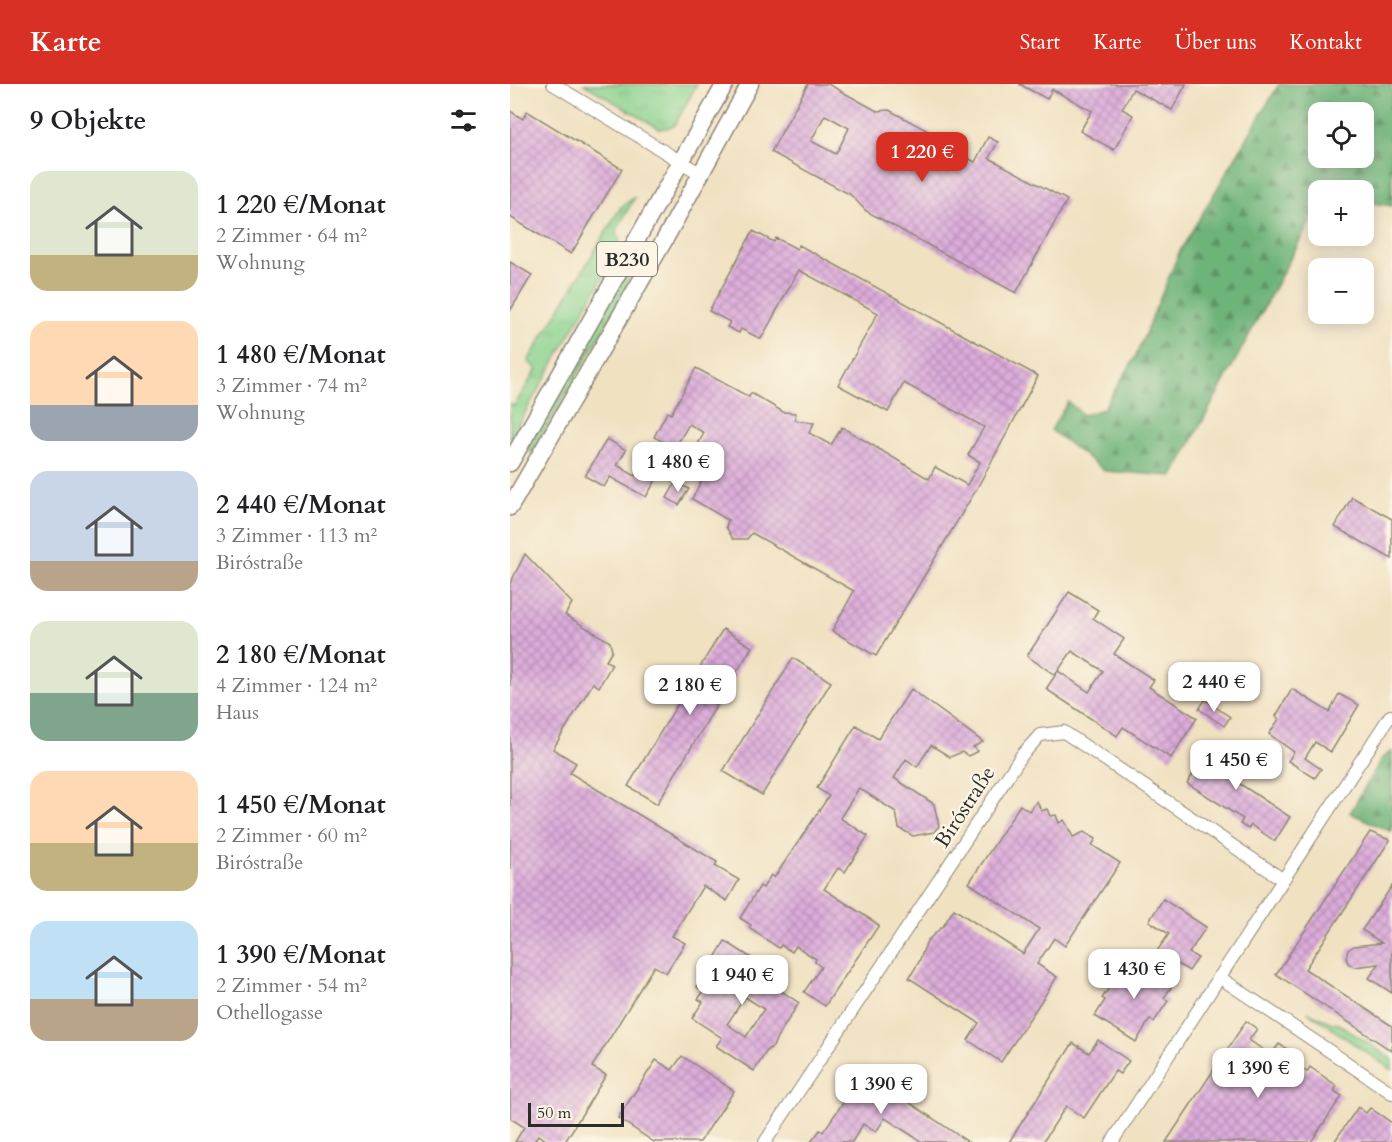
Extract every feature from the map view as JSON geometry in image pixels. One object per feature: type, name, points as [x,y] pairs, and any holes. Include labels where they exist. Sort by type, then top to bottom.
[{"type":"main road","name":"B230","points":[[510,463],[725,84]]},
{"type":"main road","name":"B230","points":[[510,507],[750,84]]},
{"type":"street","points":[[553,84],[701,174]]},
{"type":"street","points":[[1112,1142],[1389,716]]},
{"type":"street","name":"Biróstraße","points":[[765,1142],[1022,755],[1041,735],[1064,732],[1282,879]]},
{"type":"street","points":[[1219,977],[1392,1093]]},
{"type":"green space","points":[[584,84],[697,84],[674,126],[660,129]]},
{"type":"green space","points":[[1279,84],[1392,84],[1392,206],[1374,203],[1374,180],[1308,180],[1308,226],[1173,476],[1105,471],[1051,430],[1068,402],[1083,415],[1103,409],[1135,358],[1179,253]]},
{"type":"green space","points":[[635,197],[616,231],[621,246],[510,439],[510,404],[514,406],[537,369],[528,361],[621,207]]},
{"type":"green space","points":[[638,254],[640,255],[615,309],[532,453],[526,448]]},
{"type":"green space","points":[[1392,751],[1392,832],[1350,813],[1382,758]]},
{"type":"green space","points":[[1308,1012],[1334,1024],[1336,1022],[1392,1059],[1392,1070]]},
{"type":"building","points":[[808,84],[828,84],[877,111],[889,110],[930,132],[928,136],[975,162],[988,137],[998,142],[989,158],[1067,200],[1016,293],[866,211],[851,195],[771,152]],"holes":[[[825,115],[849,128],[836,154],[811,141]]]},
{"type":"building","points":[[1019,84],[1186,84],[1172,110],[1133,89],[1122,109],[1133,115],[1114,150],[1080,131],[1092,111],[1052,89],[1047,99]]},
{"type":"building","points":[[510,111],[523,119],[527,111],[622,169],[571,254],[510,217]]},
{"type":"building","points":[[753,231],[774,242],[776,238],[797,249],[799,245],[1038,376],[976,490],[876,656],[832,631],[854,591],[752,533],[747,539],[733,539],[726,527],[728,520],[692,499],[709,467],[691,457],[704,433],[689,424],[675,448],[654,437],[667,412],[671,414],[696,368],[749,397],[751,393],[783,412],[796,413],[795,420],[814,423],[809,433],[831,445],[842,427],[929,479],[935,467],[967,485],[980,462],[968,455],[984,427],[904,383],[888,412],[838,385],[878,313],[799,270],[761,339],[741,329],[739,333],[727,327],[730,322],[709,311]]},
{"type":"building","points":[[510,262],[532,275],[510,311]]},
{"type":"building","points":[[607,439],[626,450],[617,465],[635,476],[642,463],[660,473],[646,497],[610,477],[604,487],[585,476]]},
{"type":"building","points":[[676,482],[689,489],[679,505],[667,498]]},
{"type":"building","points":[[1352,497],[1392,519],[1392,559],[1335,527]]},
{"type":"building","points":[[525,554],[572,603],[565,615],[610,642],[612,651],[606,661],[612,664],[599,687],[593,683],[553,749],[576,763],[570,773],[717,862],[715,866],[739,880],[727,901],[703,886],[672,936],[685,943],[666,973],[654,966],[592,1067],[606,1075],[565,1142],[549,1142],[538,1135],[534,1142],[515,1142],[524,1127],[510,1118],[510,584]]},
{"type":"building","points":[[1069,592],[1098,610],[1093,618],[1124,639],[1114,654],[1154,680],[1149,687],[1197,718],[1171,758],[1123,727],[1117,736],[1046,689],[1058,671],[1089,692],[1103,671],[1072,651],[1055,675],[1027,656]]},
{"type":"building","points":[[723,629],[752,647],[657,804],[628,786]]},
{"type":"building","points":[[793,658],[831,682],[762,795],[723,771]]},
{"type":"building","points":[[911,689],[983,742],[973,747],[978,751],[968,756],[962,752],[950,757],[931,745],[917,767],[906,759],[894,778],[934,804],[939,826],[934,832],[913,836],[899,828],[896,812],[859,788],[840,818],[868,836],[845,872],[838,868],[824,889],[879,925],[825,1006],[804,992],[821,967],[815,962],[816,959],[796,946],[792,952],[781,945],[779,948],[749,928],[751,925],[740,918],[760,886],[763,888],[771,875],[774,878],[829,796],[817,788],[856,725],[878,739]]},
{"type":"building","points":[[1292,689],[1329,712],[1339,694],[1359,705],[1331,752],[1315,742],[1305,758],[1321,769],[1315,778],[1288,761],[1294,752],[1269,734],[1279,719],[1276,716]]},
{"type":"building","points":[[1205,700],[1230,717],[1224,726],[1199,709]]},
{"type":"building","points":[[1213,743],[1232,756],[1238,747],[1253,758],[1237,782],[1290,817],[1275,841],[1251,825],[1248,829],[1240,824],[1243,819],[1187,783]]},
{"type":"building","points":[[1037,801],[1041,811],[1047,809],[1050,816],[1056,815],[1059,823],[1064,820],[1073,837],[1084,832],[1096,839],[1092,845],[1120,863],[1065,946],[1054,938],[1037,964],[1057,977],[1001,1062],[968,1040],[979,1023],[909,978],[919,962],[927,941],[944,925],[954,909],[1023,954],[1039,929],[969,883],[1020,805],[1029,811]]},
{"type":"building","points":[[1370,832],[1390,840],[1305,969],[1392,1026],[1392,1051],[1276,974]]},
{"type":"building","points":[[1392,886],[1392,993],[1369,978],[1379,964],[1354,967],[1348,963],[1346,957],[1348,950],[1354,946],[1382,943],[1362,930]]},
{"type":"building","points":[[1163,899],[1206,927],[1189,953],[1198,958],[1189,971],[1157,951],[1169,934],[1149,921]]},
{"type":"building","points":[[725,941],[764,966],[758,975],[799,1003],[773,1047],[768,1049],[754,1071],[716,1046],[722,1038],[692,1018],[703,1002],[698,999],[704,991],[697,987]],"holes":[[[745,997],[764,1009],[746,1037],[727,1024]]]},
{"type":"building","points":[[1132,958],[1173,984],[1164,998],[1168,1001],[1154,1022],[1150,1019],[1136,1042],[1095,1016],[1105,1000],[1102,998],[1111,985],[1113,987]]},
{"type":"building","points":[[1246,1021],[1257,1029],[1249,1040],[1271,1055],[1279,1044],[1290,1051],[1286,1057],[1307,1072],[1310,1067],[1337,1086],[1334,1091],[1342,1096],[1311,1142],[1166,1142]]},
{"type":"building","points":[[1098,1040],[1129,1061],[1120,1074],[1115,1071],[1084,1118],[1066,1106],[1043,1142],[1009,1142],[1073,1043],[1089,1053]]},
{"type":"building","points":[[682,1056],[734,1091],[700,1142],[654,1142],[618,1118],[656,1060],[672,1070]]},
{"type":"building","points":[[856,1069],[968,1142],[922,1142],[885,1118],[876,1132],[863,1124],[852,1142],[811,1142],[820,1130],[823,1132],[851,1091],[845,1087]]},
{"type":"building","points":[[1358,1107],[1366,1113],[1370,1108],[1392,1123],[1392,1142],[1334,1142]]}]
